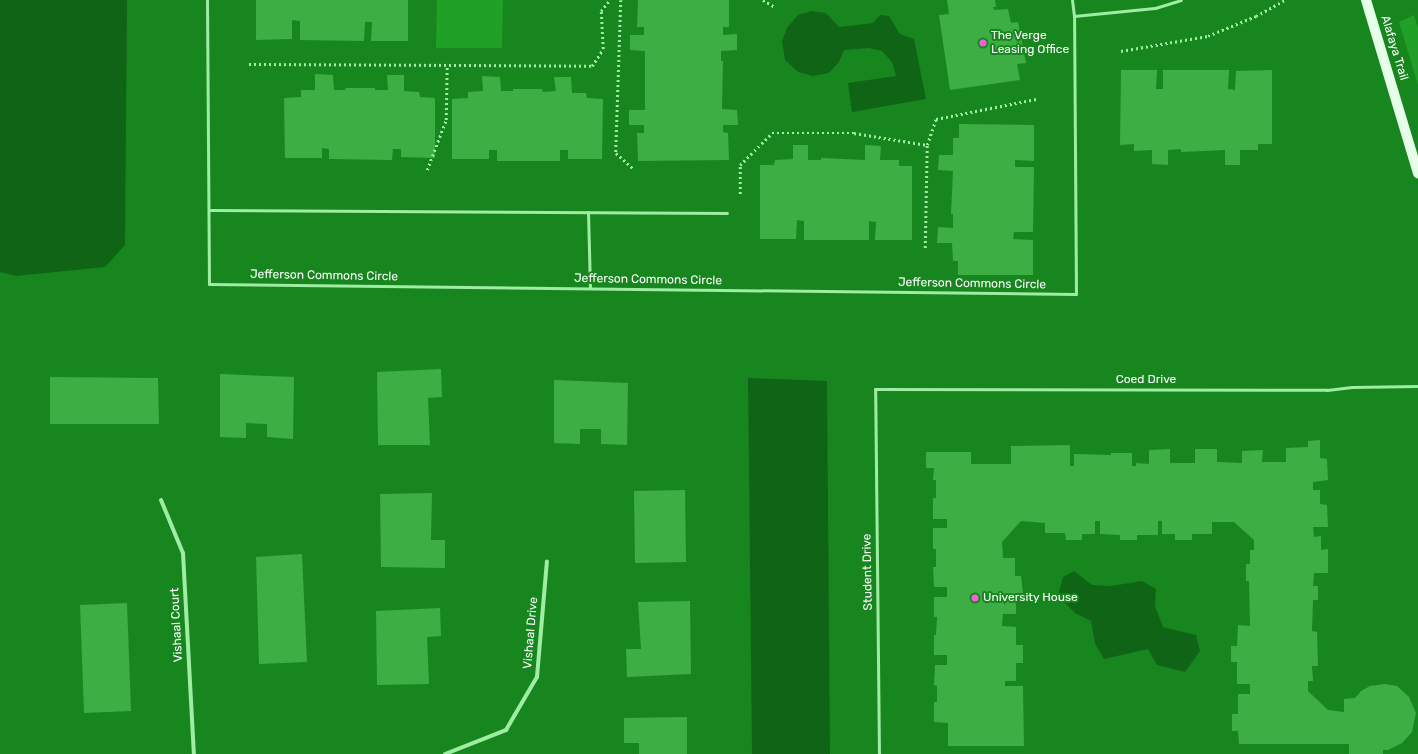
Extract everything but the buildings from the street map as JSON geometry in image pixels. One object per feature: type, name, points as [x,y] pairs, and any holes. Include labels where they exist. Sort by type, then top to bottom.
[{"type":"main road","name":"Alafaya Trail","points":[[1366,0],[1418,173]]},
{"type":"street","name":"Vishaal Court","points":[[161,500],[183,553],[194,754]]},
{"type":"street","name":"Vishaal Drive","points":[[445,754],[506,730],[537,677],[547,561]]},
{"type":"lane","name":"Jefferson Commons Circle","points":[[207,0],[209,284],[1076,294],[1074,16],[1072,0]]},
{"type":"lane","points":[[1074,16],[1155,8],[1181,0]]},
{"type":"lane","points":[[209,210],[727,213]]},
{"type":"lane","points":[[588,212],[590,288]]},
{"type":"lane","name":"Coed Drive","points":[[875,389],[1327,390],[1352,387],[1418,386]]},
{"type":"lane","name":"Student Drive","points":[[875,389],[879,754]]},
{"type":"path","points":[[249,64],[592,66],[603,49],[601,11],[610,0]]},
{"type":"path","points":[[621,0],[616,153],[634,169]]},
{"type":"path","points":[[763,0],[775,7]]},
{"type":"path","points":[[1121,51],[1208,36],[1256,16],[1285,0]]},
{"type":"path","points":[[427,170],[446,120],[447,65]]},
{"type":"path","points":[[925,248],[927,145],[936,119],[1036,99]]},
{"type":"path","points":[[740,194],[740,165],[772,133],[854,133],[927,145]]},
{"type":"shaded area","points":[[0,0],[127,0],[125,245],[105,267],[16,276],[0,272]]},
{"type":"shaded area","points":[[437,0],[503,0],[502,48],[436,48]]},
{"type":"shaded area","points":[[811,11],[826,13],[839,27],[873,23],[880,15],[889,16],[900,34],[914,39],[926,99],[852,112],[848,83],[896,76],[892,62],[882,51],[869,48],[844,50],[839,62],[829,73],[813,76],[798,72],[785,60],[782,41],[787,28],[798,15]]},
{"type":"shaded area","points":[[1414,15],[1418,28],[1418,85],[1399,22]]},
{"type":"shaded area","points":[[748,378],[827,381],[830,754],[752,754]]},
{"type":"shaded area","points":[[1074,571],[1092,585],[1111,586],[1142,581],[1156,589],[1155,606],[1163,627],[1196,635],[1200,651],[1185,672],[1157,665],[1148,649],[1104,659],[1095,644],[1091,621],[1075,613],[1058,596],[1063,577]]},
{"type":"place","name":"The Verge Leasing Office","points":[[983,43]]},
{"type":"place","name":"University House","points":[[975,598]]}]
